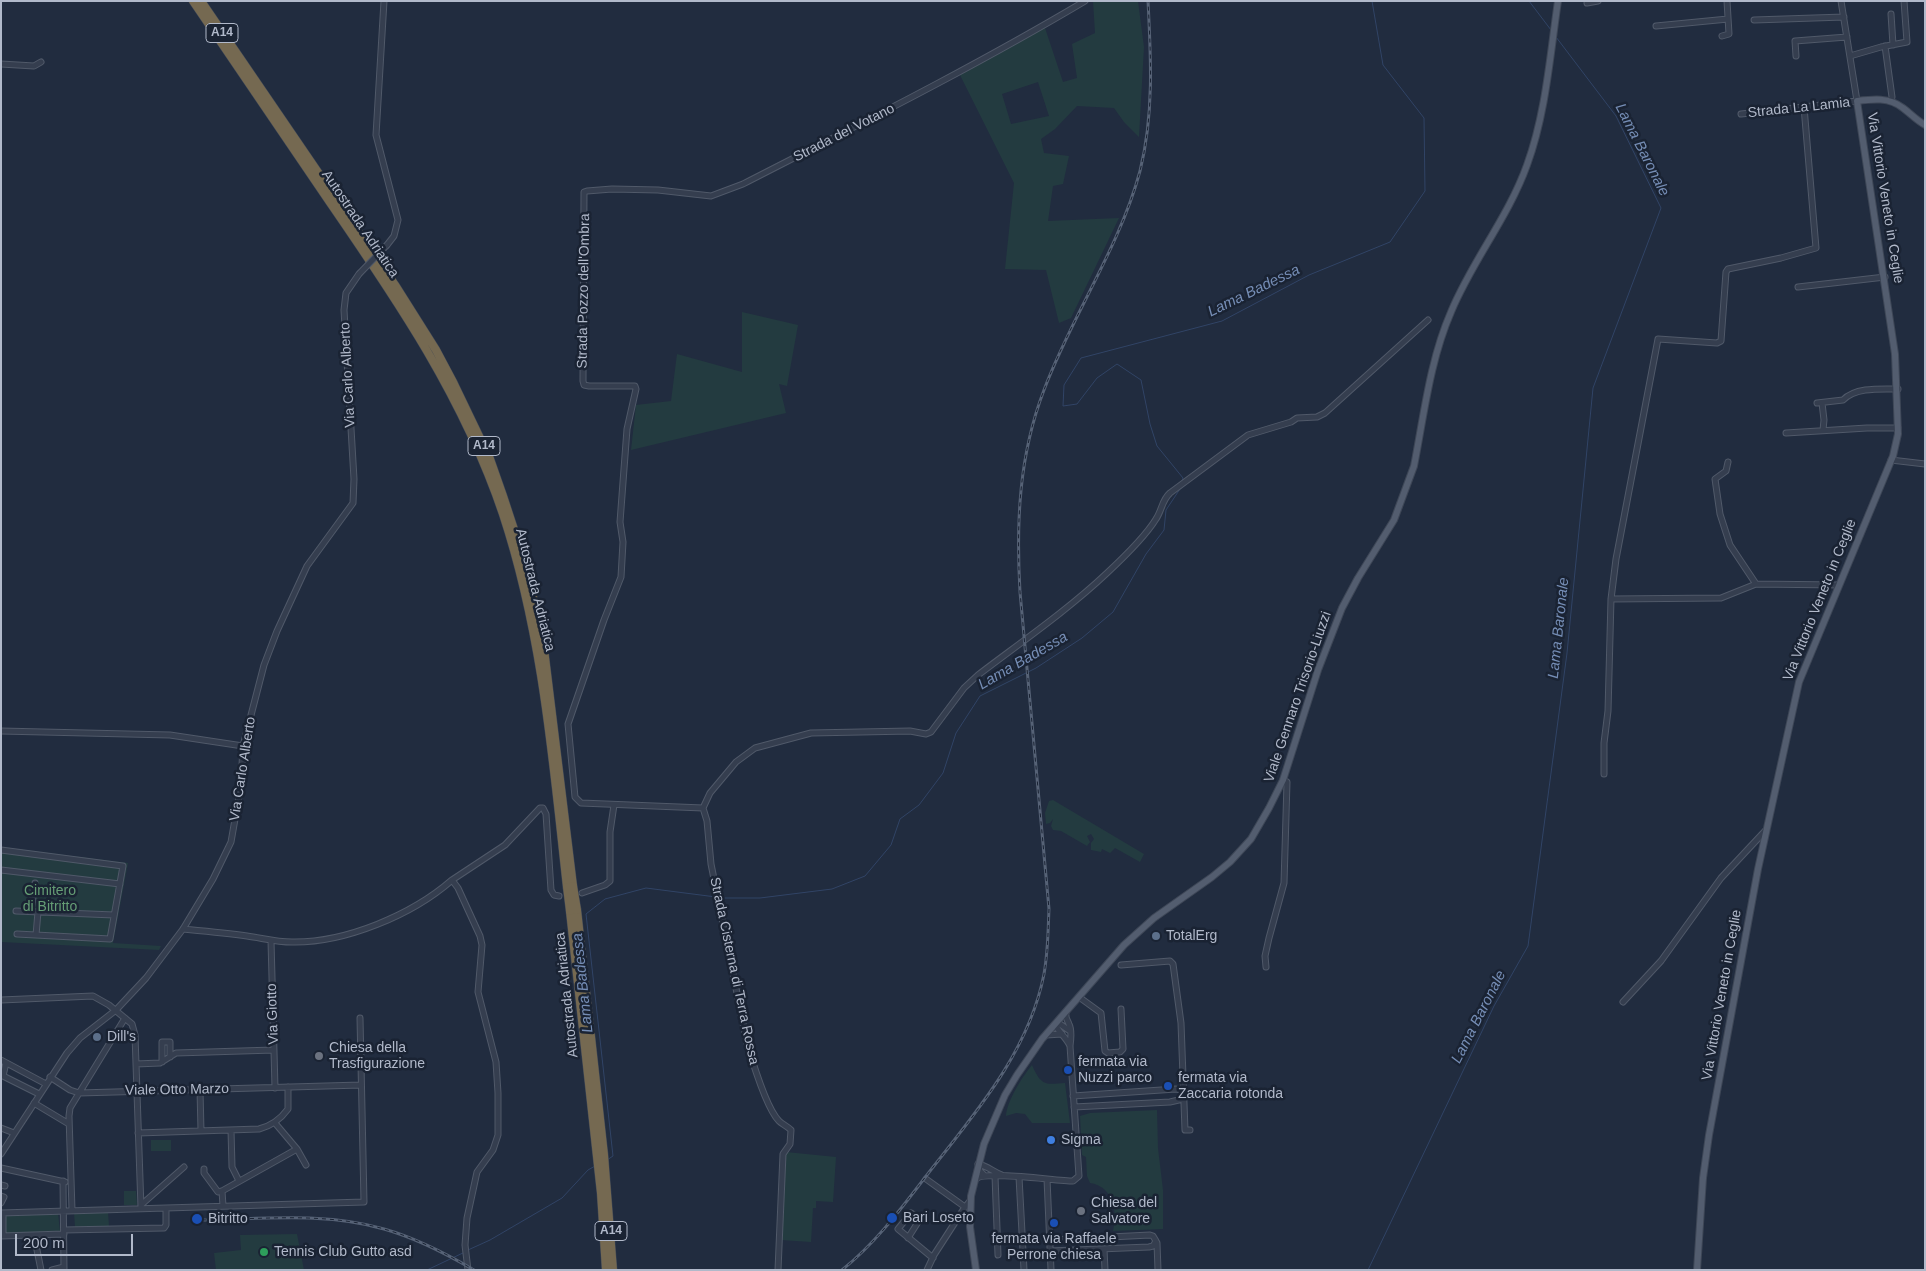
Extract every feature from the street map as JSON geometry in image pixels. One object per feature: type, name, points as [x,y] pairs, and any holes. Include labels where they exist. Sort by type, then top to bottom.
[{"type":"highway","name":"A14","points":[[189,1],[217,37]]},
{"type":"highway","name":"Autostrada Adriatica","points":[[193,1],[396,300],[446,382],[477,448],[502,513],[527,598],[537,646],[573,911],[613,1270]]},
{"type":"highway","name":"Autostrada Adriatica","points":[[202,1],[410,310],[453,382],[490,459],[519,542],[543,640],[570,887]]},
{"type":"highway","name":"Autostrada Adriatica","points":[[605,1192],[606,1270]]},
{"type":"main road","name":"Viale Gennaro Trisorio-Liuzzi","points":[[976,1270],[971,1240],[970,1201],[978,1164],[992,1122],[1017,1075],[1056,1023],[1135,934],[1212,877],[1243,850],[1258,828],[1283,780],[1316,676],[1342,608],[1358,578],[1386,534],[1410,478],[1437,350],[1451,311],[1509,207],[1528,164],[1541,110],[1558,1]]},
{"type":"main road","points":[[1857,101],[1875,99],[1891,101],[1925,125]]},
{"type":"main road","name":"Via Vittorio Veneto in Ceglie","points":[[1697,1270],[1708,1141],[1751,906],[1799,682],[1892,460],[1896,444],[1898,389],[1895,354],[1857,101]]},
{"type":"street","name":"Via Carlo Alberto","points":[[1,1154],[50,1077],[80,1038],[116,1010],[146,978],[182,929],[213,878],[231,842],[241,785],[243,746],[264,665],[307,566],[353,503],[354,479],[344,310],[346,293],[359,274],[394,236],[398,220],[376,135],[384,1]]},
{"type":"street","name":"Strada del Votano","points":[[584,192],[587,190],[612,189],[658,190],[705,196],[720,194],[896,106],[1021,39],[1085,1]]},
{"type":"street","points":[[1588,4],[1598,1]]},
{"type":"street","points":[[1722,36],[1729,34],[1727,1]]},
{"type":"street","name":"Via Vittorio Veneto in Ceglie","points":[[1841,1],[1857,101]]},
{"type":"street","points":[[1850,56],[1907,42],[1904,1]]},
{"type":"street","points":[[1892,14],[1893,45]]},
{"type":"street","points":[[1754,20],[1844,17]]},
{"type":"street","points":[[1656,26],[1728,19]]},
{"type":"street","points":[[1796,56],[1795,41],[1847,37]]},
{"type":"street","points":[[1885,46],[1891,101]]},
{"type":"street","points":[[1,64],[34,66],[41,62]]},
{"type":"street","name":"Strada La Lamia","points":[[1741,114],[1857,101]]},
{"type":"street","points":[[1604,774],[1611,599],[1616,559],[1658,339],[1717,343],[1721,341],[1726,272],[1728,269],[1781,258],[1816,248],[1804,108]]},
{"type":"street","name":"Strada Pozzo dell'Ombra","points":[[584,192],[584,385],[636,386],[636,389],[627,429],[620,522],[623,542],[621,576],[576,700],[568,730],[575,797],[581,803],[614,806],[703,808]]},
{"type":"street","points":[[1798,287],[1884,277]]},
{"type":"street","points":[[703,808],[710,793],[736,762],[755,748],[811,733],[910,731],[926,734],[931,732],[964,688],[978,674],[1074,602],[1107,573],[1150,527],[1157,518],[1163,501],[1170,493],[1248,435],[1258,430],[1291,422],[1297,418],[1317,417],[1325,413],[1428,320]]},
{"type":"street","points":[[1823,430],[1824,420],[1820,403],[1844,400],[1850,393],[1898,389]]},
{"type":"street","points":[[1786,433],[1898,428]]},
{"type":"street","points":[[1892,460],[1925,464]]},
{"type":"street","points":[[1728,462],[1726,471],[1715,479],[1720,514],[1730,545],[1756,584]]},
{"type":"street","points":[[1611,599],[1721,598],[1756,584],[1839,585]]},
{"type":"street","points":[[1,731],[170,735],[243,746]]},
{"type":"street","points":[[1266,967],[1265,956],[1284,883],[1287,782],[1283,780]]},
{"type":"street","points":[[582,893],[605,885],[610,881],[610,832],[614,806]]},
{"type":"street","points":[[182,929],[246,936],[271,941],[308,942],[338,938],[413,909],[452,880],[505,845],[540,808],[546,814],[551,890],[554,895],[559,896]]},
{"type":"street","name":"Strada Cisterna di Terra Rossa","points":[[703,808],[707,821],[711,864],[747,1043],[755,1070],[774,1114],[779,1121],[791,1130],[790,1144],[783,1154],[778,1270]]},
{"type":"street","points":[[1623,1002],[1661,961],[1721,878],[1767,829]]},
{"type":"street","points":[[1,850],[123,866],[110,939],[17,934]]},
{"type":"street","points":[[1,870],[120,884]]},
{"type":"street","points":[[452,880],[458,888],[480,936],[482,945],[483,953],[477,986],[496,1062],[498,1093],[498,1135],[493,1150],[477,1172],[467,1218],[465,1245],[468,1270]]},
{"type":"street","points":[[32,911],[35,883]]},
{"type":"street","points":[[16,911],[114,915]]},
{"type":"street","points":[[36,935],[38,912]]},
{"type":"street","name":"Via Giotto","points":[[271,941],[275,1088]]},
{"type":"street","points":[[1121,965],[1170,961],[1173,964],[1180,1023],[1185,1130],[1190,1130]]},
{"type":"street","points":[[1,1000],[93,996],[116,1010],[134,1026],[141,1206]]},
{"type":"street","points":[[1079,997],[1101,1013],[1104,1050],[1108,1054],[1120,1052],[1122,1049],[1121,1009]]},
{"type":"street","points":[[975,1181],[979,1176],[984,1175],[1073,1181],[1077,1179],[1079,1172],[1070,1024],[1066,1018],[1066,1012]]},
{"type":"street","points":[[72,1210],[70,1108],[126,1018]]},
{"type":"street","points":[[166,1208],[166,1225],[164,1228],[2,1236],[2,1213],[141,1206],[166,1208],[364,1202],[360,1018]]},
{"type":"street","points":[[1056,1023],[1070,1031]]},
{"type":"street","points":[[1056,1023],[1057,1028],[1070,1046]]},
{"type":"street","points":[[1046,1035],[1063,1034]]},
{"type":"street","points":[[162,1062],[162,1042],[170,1042],[170,1057]]},
{"type":"street","points":[[136,1064],[162,1062],[176,1053],[274,1050]]},
{"type":"street","points":[[39,1094],[3,1076],[4,1062],[46,1084]]},
{"type":"street","points":[[50,1077],[70,1090],[79,1093]]},
{"type":"street","name":"Viale Otto Marzo","points":[[79,1093],[361,1085]]},
{"type":"street","points":[[138,1133],[258,1129],[275,1123],[288,1109],[288,1087]]},
{"type":"street","points":[[200,1090],[202,1131]]},
{"type":"street","points":[[1073,1096],[1183,1091]]},
{"type":"street","points":[[1074,1107],[1170,1102],[1184,1099]]},
{"type":"street","points":[[34,1102],[69,1124]]},
{"type":"street","points":[[275,1123],[297,1149],[306,1165]]},
{"type":"street","points":[[1,1128],[14,1133]]},
{"type":"street","points":[[231,1130],[232,1167],[240,1181]]},
{"type":"street","points":[[204,1170],[204,1173],[218,1192],[297,1149]]},
{"type":"street","points":[[982,1151],[987,1166]]},
{"type":"street","points":[[984,1175],[980,1171],[978,1164],[987,1166],[994,1172],[1005,1176]]},
{"type":"street","points":[[141,1206],[184,1167]]},
{"type":"street","points":[[1,1168],[71,1183]]},
{"type":"street","points":[[995,1176],[998,1255]]},
{"type":"street","points":[[1019,1177],[1024,1270]]},
{"type":"street","points":[[926,1179],[964,1207]]},
{"type":"street","points":[[1047,1179],[1052,1270]]},
{"type":"street","points":[[52,1270],[64,1268],[63,1181]]},
{"type":"street","points":[[222,1191],[223,1206]]},
{"type":"street","points":[[1,1196],[4,1197],[1,1203]]},
{"type":"street","points":[[927,1270],[964,1207],[970,1201]]},
{"type":"street","points":[[908,1238],[920,1219],[911,1213],[898,1229],[908,1238],[933,1258]]},
{"type":"street","points":[[905,1221],[914,1228]]},
{"type":"street","points":[[34,1235],[41,1270]]},
{"type":"street","points":[[1050,1240],[1150,1235],[1156,1241],[1158,1270]]},
{"type":"street","points":[[1050,1251],[1151,1247],[1156,1241]]},
{"type":"street","points":[[1104,1248],[1105,1270]]},
{"type":"green space","points":[[1093,1],[1138,1],[1144,47],[1139,137],[1124,122],[1114,108],[1077,106],[1055,129],[1041,139],[1044,153],[1069,156],[1063,184],[1053,186],[1048,221],[1119,218],[1071,318],[1059,323],[1046,270],[1005,269],[1014,183],[958,71],[1044,25],[1063,82],[1077,78],[1072,44],[1095,33]],"holes":[[[1038,82],[1049,116],[1011,124],[1002,94]]]},
{"type":"green space","points":[[742,312],[798,325],[787,386],[779,384],[786,413],[631,450],[636,405],[671,401],[677,354],[742,372]]},
{"type":"green space","points":[[1053,800],[1144,854],[1140,862],[1115,848],[1110,853],[1102,849],[1101,852],[1091,850],[1091,843],[1094,839],[1091,834],[1087,836],[1090,842],[1087,846],[1061,831],[1053,830],[1051,826],[1053,819],[1050,823],[1046,824],[1045,813],[1049,801]]},
{"type":"green space","name":"Cimitero di Bitritto","points":[[1,847],[128,863],[113,943],[161,946],[159,950],[1,942]]},
{"type":"green space","points":[[1032,1065],[1038,1077],[1044,1082],[1052,1084],[1065,1083],[1070,1123],[1032,1123],[1025,1114],[1016,1113],[1006,1116],[1009,1103],[1016,1089]]},
{"type":"green space","points":[[1157,1110],[1158,1148],[1163,1190],[1163,1229],[1113,1231],[1115,1216],[1109,1194],[1098,1185],[1090,1183],[1087,1176],[1086,1157],[1082,1155],[1080,1116],[1090,1113]]},
{"type":"green space","points":[[151,1140],[171,1140],[171,1151],[151,1151]]},
{"type":"green space","points":[[786,1152],[836,1157],[833,1202],[816,1201],[816,1208],[813,1208],[811,1242],[781,1240]]},
{"type":"green space","points":[[124,1191],[136,1191],[137,1205],[124,1205]]},
{"type":"green space","points":[[108,1212],[109,1226],[75,1227],[74,1213]]},
{"type":"green space","points":[[58,1213],[60,1231],[6,1234],[5,1216]]},
{"type":"green space","name":"Tennis Club Gutto asd","points":[[297,1234],[304,1270],[216,1270],[214,1253],[241,1250],[240,1235]]},
{"type":"waterway","name":"Lama Badessa","points":[[1182,482],[1183,478],[1157,446],[1150,424],[1141,380],[1117,364],[1097,378],[1077,404],[1063,406],[1064,385],[1081,358],[1222,321],[1309,275],[1390,242],[1425,191],[1424,118],[1383,65],[1372,1]]},
{"type":"waterway","name":"Lama Baronale","points":[[1529,1],[1551,30]]},
{"type":"waterway","name":"Lama Baronale","points":[[1368,1270],[1494,1006],[1528,946],[1567,653],[1593,388],[1661,208],[1616,116],[1556,37]]},
{"type":"waterway","name":"Lama Badessa","points":[[720,898],[760,898],[832,889],[865,876],[891,845],[900,819],[919,805],[943,773],[956,733],[980,696],[1036,668],[1082,638],[1113,612],[1146,554],[1164,530],[1166,510],[1180,489]]},
{"type":"waterway","name":"Lama Badessa","points":[[607,1160],[613,1156],[586,914],[605,899],[646,888],[716,897]]},
{"type":"waterway","name":"Lama Badessa","points":[[468,1250],[490,1240],[562,1198],[588,1170],[595,1166]]},
{"type":"waterway","name":"Lama Badessa","points":[[427,1270],[465,1252]]},
{"type":"railway","points":[[842,1270],[867,1248],[900,1210],[983,1103],[1014,1054],[1026,1029],[1037,1002],[1044,974],[1049,909],[1020,592],[1019,514],[1021,489],[1029,439],[1044,390],[1055,362],[1120,228],[1140,171],[1148,129],[1149,108],[1148,1]]},
{"type":"railway","points":[[194,1220],[314,1218],[361,1223],[419,1241],[474,1270]]},
{"type":"place","name":"TotalErg","points":[[1156,936]]},
{"type":"place","name":"Dill's","points":[[97,1037]]},
{"type":"place","name":"Chiesa della Trasfigurazione","points":[[319,1056]]},
{"type":"place","name":"fermata via Nuzzi parco","points":[[1068,1070]]},
{"type":"place","name":"fermata via Zaccaria rotonda","points":[[1168,1086]]},
{"type":"place","name":"Sigma","points":[[1051,1140]]},
{"type":"place","name":"Chiesa del Salvatore","points":[[1081,1211]]},
{"type":"place","name":"Bari Loseto","points":[[892,1218]]},
{"type":"place","name":"Bitritto","points":[[197,1219]]},
{"type":"place","name":"fermata via Raffaele Perrone chiesa","points":[[1054,1223]]},
{"type":"place","name":"Tennis Club Gutto asd","points":[[264,1252]]}]
